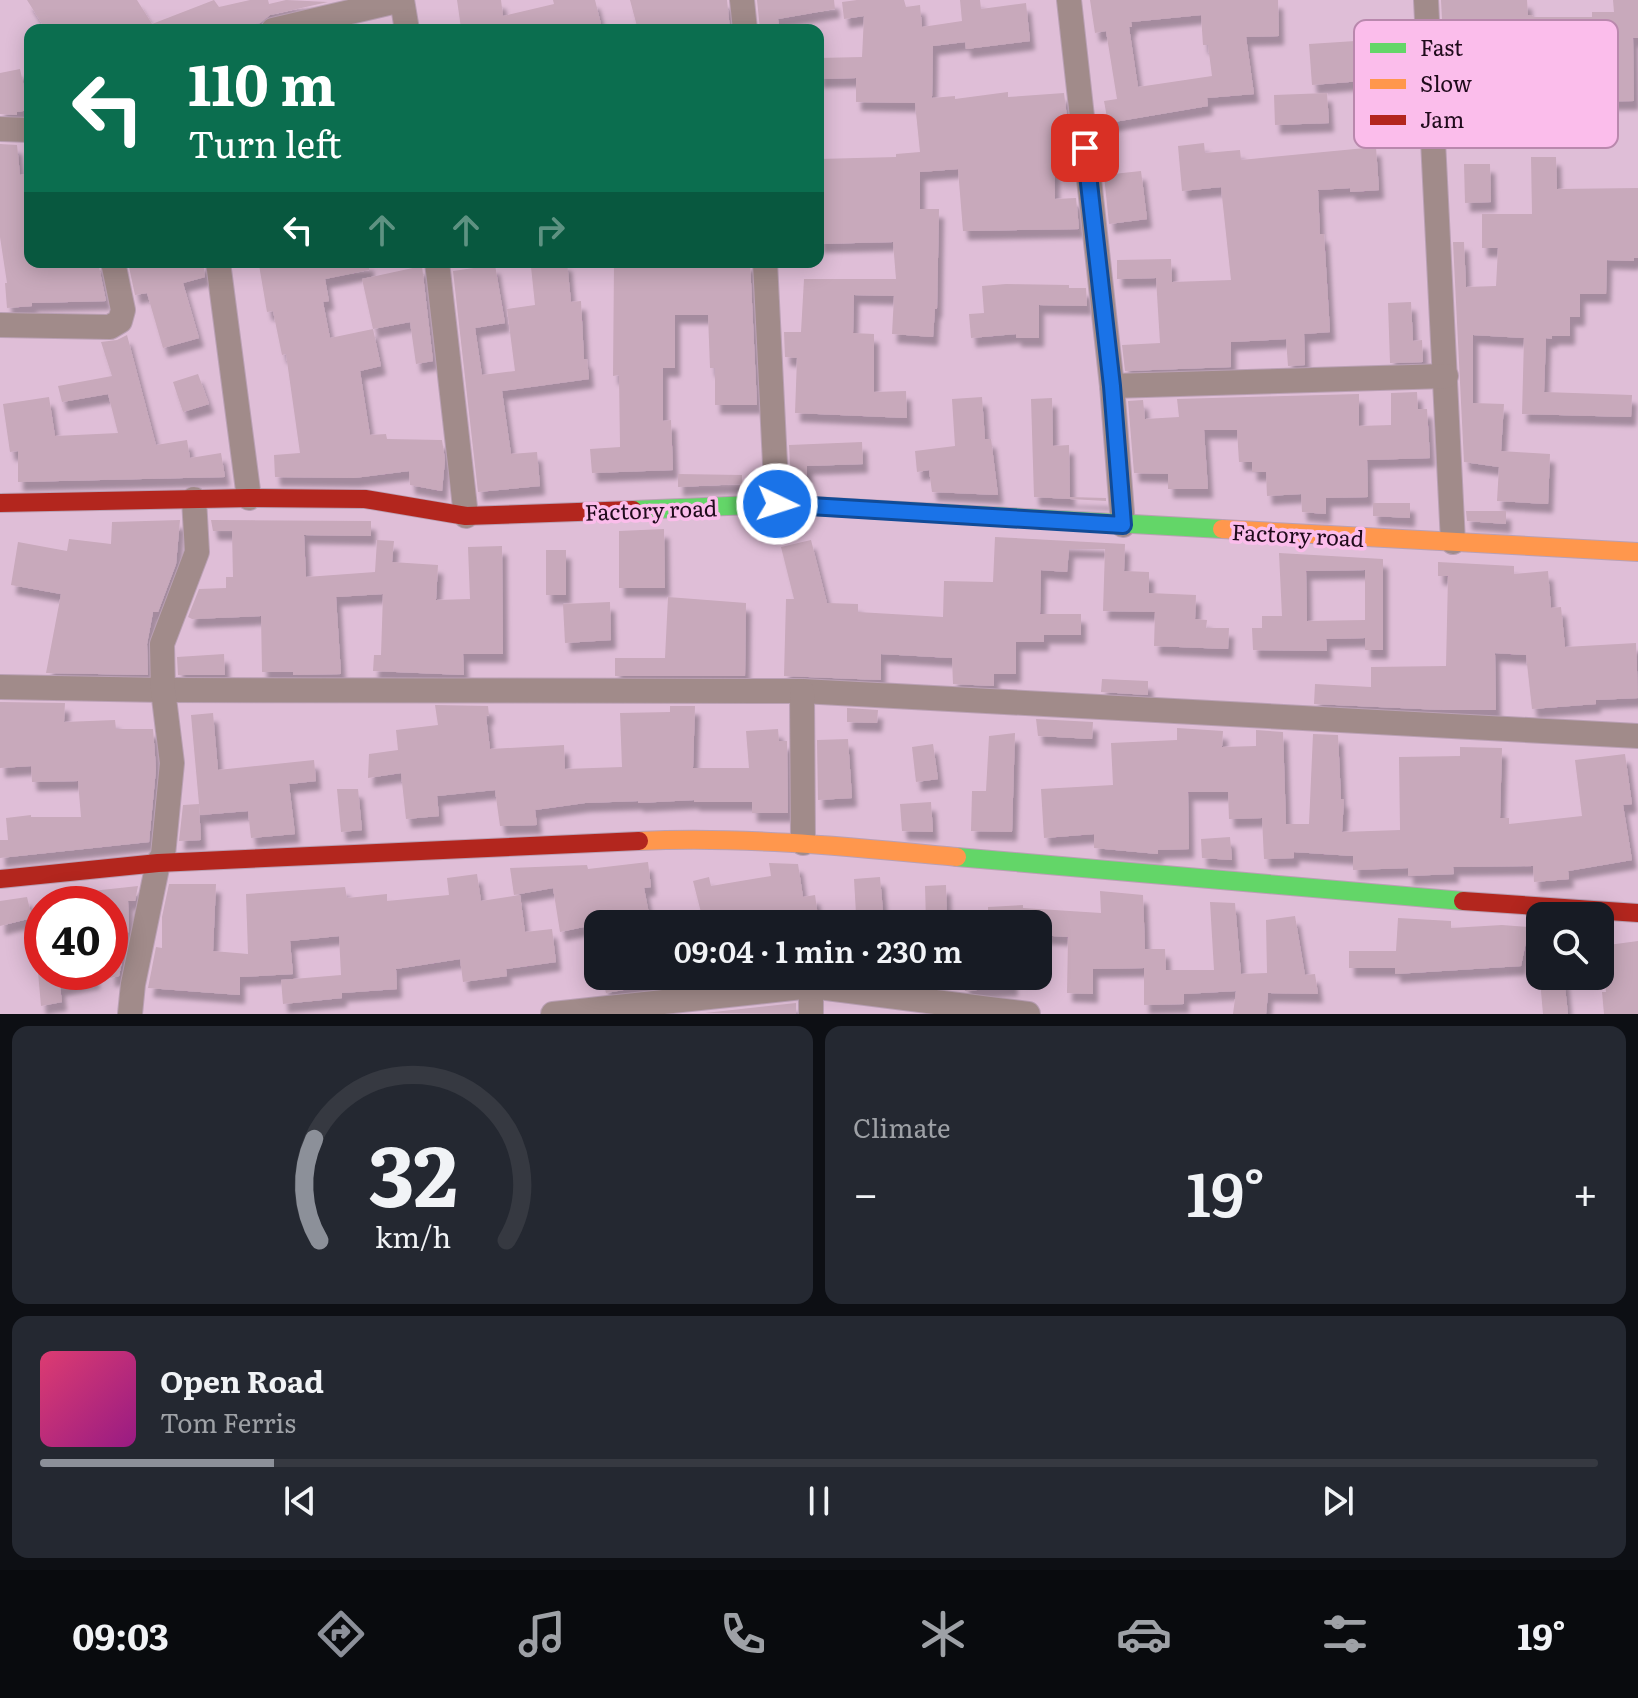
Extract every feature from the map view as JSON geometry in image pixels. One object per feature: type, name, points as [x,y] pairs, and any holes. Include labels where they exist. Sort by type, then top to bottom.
[{"type":"street","points":[[299,24],[402,0],[406,24]]},
{"type":"street","points":[[742,0],[744,24]]},
{"type":"street","points":[[1069,0],[1112,386],[1123,525]]},
{"type":"street","points":[[1426,0],[1427,20]]},
{"type":"street","points":[[0,129],[24,130]]},
{"type":"street","points":[[1434,148],[1453,542]]},
{"type":"street","points":[[0,325],[110,327],[120,321],[123,310],[114,268]]},
{"type":"street","points":[[219,268],[249,498]]},
{"type":"street","points":[[438,268],[466,516]]},
{"type":"street","points":[[765,268],[777,504]]},
{"type":"street","points":[[1112,386],[1446,376]]},
{"type":"street","points":[[130,1014],[133,984],[158,863],[163,855],[172,763],[163,690],[162,644],[197,552],[194,499]]},
{"type":"street","name":"Factory road","points":[[0,503],[365,499],[466,516],[777,504],[1638,552]]},
{"type":"street","points":[[0,687],[802,691],[1638,736]]},
{"type":"street","points":[[802,691],[803,843]]},
{"type":"street","points":[[0,879],[158,863],[686,839],[803,843],[1403,897],[1638,913]]},
{"type":"street","points":[[553,1014],[662,1008],[784,990]]},
{"type":"street","points":[[811,990],[811,1014]]},
{"type":"street","points":[[842,990],[1028,1014]]},
{"type":"building","points":[[27,0],[137,0],[152,24],[42,24]]},
{"type":"building","points":[[214,0],[219,7],[250,0],[268,0],[269,4],[286,0],[328,2],[270,15],[260,23],[152,24]]},
{"type":"building","points":[[457,0],[501,0],[503,16],[554,4],[553,0],[595,0],[601,24],[460,24]]},
{"type":"building","points":[[630,0],[727,0],[729,24],[636,24]]},
{"type":"building","points":[[757,0],[834,0],[835,9],[778,19],[779,24],[759,24]]},
{"type":"building","points":[[904,0],[906,7],[920,5],[922,27],[962,21],[960,0],[980,0],[981,9],[1026,3],[1030,41],[966,49],[965,42],[933,46],[932,98],[955,96],[955,99],[1008,92],[1008,97],[1064,93],[1068,126],[1061,127],[1062,144],[1054,145],[1055,199],[1076,198],[1079,229],[963,231],[958,169],[920,172],[920,209],[939,209],[937,309],[933,337],[892,334],[894,296],[854,295],[853,333],[874,334],[874,392],[906,391],[907,418],[795,413],[797,358],[785,357],[784,332],[801,332],[804,279],[896,279],[893,242],[824,244],[824,159],[896,157],[896,154],[920,152],[915,103],[856,102],[856,78],[824,79],[824,58],[862,57],[864,16],[844,19],[842,2]]},
{"type":"building","points":[[1090,0],[1278,0],[1279,36],[1246,37],[1254,94],[1207,98],[1208,106],[1108,123],[1104,101],[1117,99],[1106,31],[1095,33]],"holes":[[[1201,15],[1203,45],[1208,45],[1212,76],[1138,87],[1129,27],[1132,27],[1131,22]]]},
{"type":"building","points":[[1441,0],[1527,0],[1528,15],[1533,17],[1592,17],[1592,12],[1614,12],[1613,0],[1638,0],[1638,38],[1633,38],[1634,101],[1618,101],[1618,20],[1442,20]]},
{"type":"building","points":[[1354,41],[1354,82],[1312,85],[1309,44]]},
{"type":"building","points":[[20,69],[24,111],[17,112],[17,115],[0,114],[0,73]]},
{"type":"building","points":[[1327,93],[1329,123],[1275,125],[1274,95]]},
{"type":"building","points":[[1204,143],[1205,153],[1240,150],[1241,160],[1376,148],[1379,190],[1318,190],[1330,332],[1304,334],[1305,365],[1288,366],[1286,339],[1231,342],[1231,367],[1125,371],[1122,345],[1160,343],[1156,278],[1117,279],[1117,260],[1171,259],[1172,282],[1231,280],[1221,187],[1182,191],[1178,146]]},
{"type":"building","points":[[0,144],[17,145],[20,175],[24,174],[24,268],[99,268],[106,301],[32,303],[32,306],[7,308],[7,283],[0,237]]},
{"type":"building","points":[[1531,157],[1556,157],[1557,189],[1638,188],[1638,258],[1634,261],[1607,260],[1606,294],[1580,294],[1580,317],[1570,317],[1570,336],[1546,338],[1544,392],[1632,395],[1631,417],[1522,414],[1524,338],[1473,335],[1473,403],[1504,404],[1501,451],[1550,454],[1548,504],[1497,501],[1499,467],[1464,462],[1453,242],[1464,242],[1466,287],[1496,286],[1498,248],[1482,248],[1482,214],[1532,214]]},
{"type":"building","points":[[1464,164],[1490,164],[1491,202],[1465,203]]},
{"type":"building","points":[[1141,171],[1147,219],[1109,224],[1104,175]]},
{"type":"building","points":[[129,268],[204,268],[205,277],[183,283],[199,338],[163,348],[147,293],[135,295]]},
{"type":"building","points":[[260,268],[369,268],[325,279],[329,301],[323,302],[330,338],[373,329],[381,366],[360,371],[370,435],[386,434],[387,439],[442,440],[445,460],[442,491],[410,485],[409,471],[354,478],[275,477],[274,455],[300,453],[286,354],[282,355],[273,311],[267,312]]},
{"type":"building","points":[[422,268],[433,361],[416,364],[410,322],[373,329],[362,279]]},
{"type":"building","points":[[496,268],[505,323],[475,328],[482,375],[515,371],[507,309],[535,305],[531,268],[568,268],[571,302],[581,301],[584,359],[587,359],[589,379],[502,391],[511,454],[537,452],[540,486],[478,492],[453,271]]},
{"type":"building","points":[[614,268],[750,268],[757,405],[715,405],[715,368],[710,368],[708,315],[675,315],[675,368],[663,368],[663,421],[671,420],[673,470],[592,473],[590,449],[620,447],[619,375],[613,376]]},
{"type":"building","points":[[1006,284],[1086,288],[1087,306],[1039,305],[1039,338],[1016,338],[1016,334],[971,338],[969,314],[984,313],[982,286]]},
{"type":"building","points":[[1411,302],[1413,341],[1422,340],[1423,362],[1390,363],[1388,303]]},
{"type":"building","points":[[127,335],[156,445],[187,440],[190,458],[221,453],[225,477],[18,482],[18,451],[10,452],[3,404],[49,397],[55,436],[118,433],[108,394],[62,402],[58,386],[112,376],[101,342]]},
{"type":"building","points":[[198,374],[209,404],[183,412],[173,382]]},
{"type":"building","points":[[1417,392],[1418,409],[1427,409],[1430,458],[1367,460],[1368,497],[1326,498],[1326,514],[1302,512],[1301,494],[1267,496],[1266,472],[1252,472],[1252,462],[1239,462],[1237,430],[1204,430],[1208,489],[1168,489],[1168,474],[1134,473],[1128,401],[1143,400],[1145,419],[1179,417],[1177,399],[1359,394],[1359,426],[1391,425],[1391,393]]},
{"type":"building","points":[[982,397],[985,439],[991,439],[998,495],[932,492],[929,470],[917,472],[915,451],[955,446],[952,399]]},
{"type":"building","points":[[1052,398],[1053,446],[1069,445],[1070,497],[1106,498],[1106,501],[1034,497],[1031,399]]},
{"type":"building","points":[[862,442],[863,464],[807,466],[807,481],[791,482],[789,445]]},
{"type":"building","points":[[678,474],[742,475],[742,484],[678,487]]},
{"type":"building","points":[[1373,503],[1410,503],[1410,518],[1373,516]]},
{"type":"building","points":[[1466,511],[1506,511],[1506,524],[1467,521]]},
{"type":"building","points":[[180,520],[176,564],[158,612],[153,612],[147,644],[148,675],[46,673],[61,594],[11,585],[18,542],[67,551],[69,539],[111,544],[112,522]]},
{"type":"building","points":[[211,520],[371,521],[371,536],[304,535],[306,577],[375,572],[377,540],[394,541],[392,562],[438,565],[436,600],[470,599],[468,547],[502,546],[503,654],[463,654],[464,675],[373,671],[374,655],[381,655],[383,594],[336,597],[341,674],[262,672],[261,616],[188,617],[199,589],[226,588],[226,577],[233,577],[232,531],[213,531]]},
{"type":"building","points":[[664,529],[665,588],[619,588],[619,531]]},
{"type":"building","points":[[995,537],[1125,544],[1124,571],[1149,572],[1149,593],[1196,595],[1195,619],[1207,620],[1206,628],[1229,628],[1228,649],[1154,646],[1155,612],[1103,611],[1105,549],[1069,549],[1067,572],[1041,570],[1040,614],[1081,614],[1081,635],[1044,635],[1044,642],[1016,642],[1016,674],[994,674],[994,686],[953,684],[952,658],[881,654],[881,680],[784,676],[786,599],[794,599],[781,547],[811,540],[827,603],[858,604],[858,612],[943,617],[944,581],[993,582]]},
{"type":"building","points":[[546,550],[566,550],[566,595],[546,595]]},
{"type":"building","points":[[1279,553],[1383,559],[1383,650],[1365,650],[1365,638],[1326,639],[1327,651],[1253,650],[1252,628],[1262,628],[1262,616],[1282,616]],"holes":[[[1365,570],[1365,620],[1307,621],[1306,571]]]},
{"type":"building","points":[[1438,562],[1514,566],[1514,574],[1548,571],[1551,608],[1561,607],[1565,647],[1636,643],[1638,698],[1532,709],[1526,655],[1495,653],[1496,710],[1314,704],[1315,684],[1371,687],[1371,667],[1446,666],[1448,576],[1438,576]]},
{"type":"building","points":[[668,597],[746,603],[745,676],[615,676],[615,658],[665,658]]},
{"type":"building","points":[[610,602],[611,640],[565,643],[563,604]]},
{"type":"building","points":[[224,654],[225,675],[178,675],[177,657]]},
{"type":"building","points":[[1102,679],[1148,681],[1148,695],[1101,692]]},
{"type":"building","points":[[0,702],[65,703],[64,722],[115,720],[116,729],[153,729],[156,769],[149,842],[0,858],[0,840],[8,840],[6,818],[31,815],[81,817],[78,781],[32,782],[31,766],[0,768]]},
{"type":"building","points":[[435,705],[488,706],[489,715],[486,716],[490,749],[564,745],[565,769],[622,767],[620,713],[670,712],[670,706],[695,706],[693,768],[749,768],[746,731],[778,729],[779,741],[787,741],[788,813],[752,813],[752,802],[585,803],[535,810],[537,825],[500,826],[495,790],[437,796],[439,816],[406,819],[401,773],[368,778],[369,754],[398,750],[396,730],[438,725]]},
{"type":"building","points":[[847,708],[878,710],[877,723],[847,722]]},
{"type":"building","points":[[213,713],[218,770],[314,760],[316,781],[289,784],[295,834],[251,838],[248,811],[200,815],[199,805],[201,840],[179,841],[183,805],[199,804],[191,715]]},
{"type":"building","points":[[1036,719],[1093,722],[1092,739],[1038,736]]},
{"type":"building","points":[[1177,728],[1223,731],[1222,747],[1256,746],[1256,730],[1283,732],[1286,824],[1309,824],[1313,734],[1338,735],[1341,799],[1344,799],[1342,832],[1400,830],[1399,757],[1460,756],[1460,747],[1502,748],[1500,818],[1509,818],[1509,824],[1582,816],[1575,760],[1625,754],[1632,804],[1623,805],[1632,860],[1568,871],[1569,879],[1534,882],[1533,866],[1453,867],[1454,874],[1408,876],[1408,868],[1353,870],[1353,856],[1294,852],[1294,858],[1264,859],[1262,818],[1229,819],[1228,792],[1188,792],[1189,849],[1158,850],[1158,854],[1094,848],[1094,834],[1044,838],[1041,789],[1113,785],[1111,743],[1177,740]]},
{"type":"building","points":[[1015,733],[1012,832],[971,831],[972,791],[986,791],[989,736]]},
{"type":"building","points":[[848,739],[852,798],[818,800],[817,740]]},
{"type":"building","points":[[933,744],[938,779],[916,782],[912,747]]},
{"type":"building","points":[[337,789],[358,789],[362,830],[341,832]]},
{"type":"building","points":[[931,802],[933,832],[902,831],[900,804]]},
{"type":"building","points":[[1230,837],[1232,860],[1202,858],[1201,839]]},
{"type":"building","points":[[648,862],[651,887],[644,888],[648,910],[584,910],[584,927],[560,932],[553,888],[514,895],[510,868],[587,865],[588,869]]},
{"type":"building","points":[[769,863],[798,864],[803,897],[815,895],[817,910],[700,910],[693,881],[709,877],[711,886],[771,876]]},
{"type":"building","points":[[477,874],[481,901],[520,895],[525,932],[552,929],[556,962],[506,969],[507,976],[463,982],[460,959],[396,969],[397,989],[342,993],[342,998],[283,1004],[281,980],[341,975],[339,936],[290,941],[293,974],[240,977],[240,995],[148,988],[156,947],[162,948],[162,917],[169,884],[216,884],[213,951],[248,954],[246,894],[345,887],[347,898],[387,894],[387,901],[449,895],[447,878]]},
{"type":"building","points":[[880,877],[883,910],[856,910],[854,879]]},
{"type":"building","points":[[946,885],[947,910],[926,910],[925,886]]},
{"type":"building","points":[[138,886],[135,901],[128,901],[128,887]]},
{"type":"building","points":[[1100,891],[1143,895],[1145,949],[1165,949],[1166,970],[1214,970],[1210,902],[1235,903],[1241,974],[1267,973],[1266,920],[1295,916],[1305,975],[1315,974],[1318,994],[1268,993],[1266,1014],[1233,1014],[1236,991],[1184,994],[1184,1004],[1144,1005],[1144,968],[1093,969],[1093,994],[1067,993],[1068,937],[1052,936],[1052,910],[988,910],[988,907],[1023,905],[1023,908],[1101,913]]},
{"type":"building","points":[[24,897],[24,920],[0,926],[0,901]]},
{"type":"building","points":[[1398,918],[1451,921],[1451,928],[1526,927],[1521,966],[1395,974],[1395,968],[1349,968],[1349,951],[1396,951]]},
{"type":"building","points":[[1638,941],[1638,1014],[1604,1014],[1602,992],[1614,990],[1614,944]]},
{"type":"building","points":[[40,990],[60,990],[62,1002],[41,1006]]},
{"type":"building","points":[[1541,990],[1565,990],[1568,1014],[1543,1014]]},
{"type":"building","points":[[796,1003],[796,1014],[705,1013]]},
{"type":"traffic: fast","points":[[633,510],[777,504],[1222,529]]},
{"type":"traffic: fast","points":[[957,857],[1463,901]]},
{"type":"traffic: slow","points":[[1222,529],[1638,552]]},
{"type":"traffic: slow","points":[[639,841],[759,841],[957,857]]},
{"type":"traffic: jam","points":[[0,503],[365,499],[466,516],[633,510]]},
{"type":"traffic: jam","points":[[0,879],[158,863],[639,841]]},
{"type":"traffic: jam","points":[[1463,901],[1638,913]]},
{"type":"route","points":[[777,504],[1123,525],[1112,386],[1085,148]]}]
